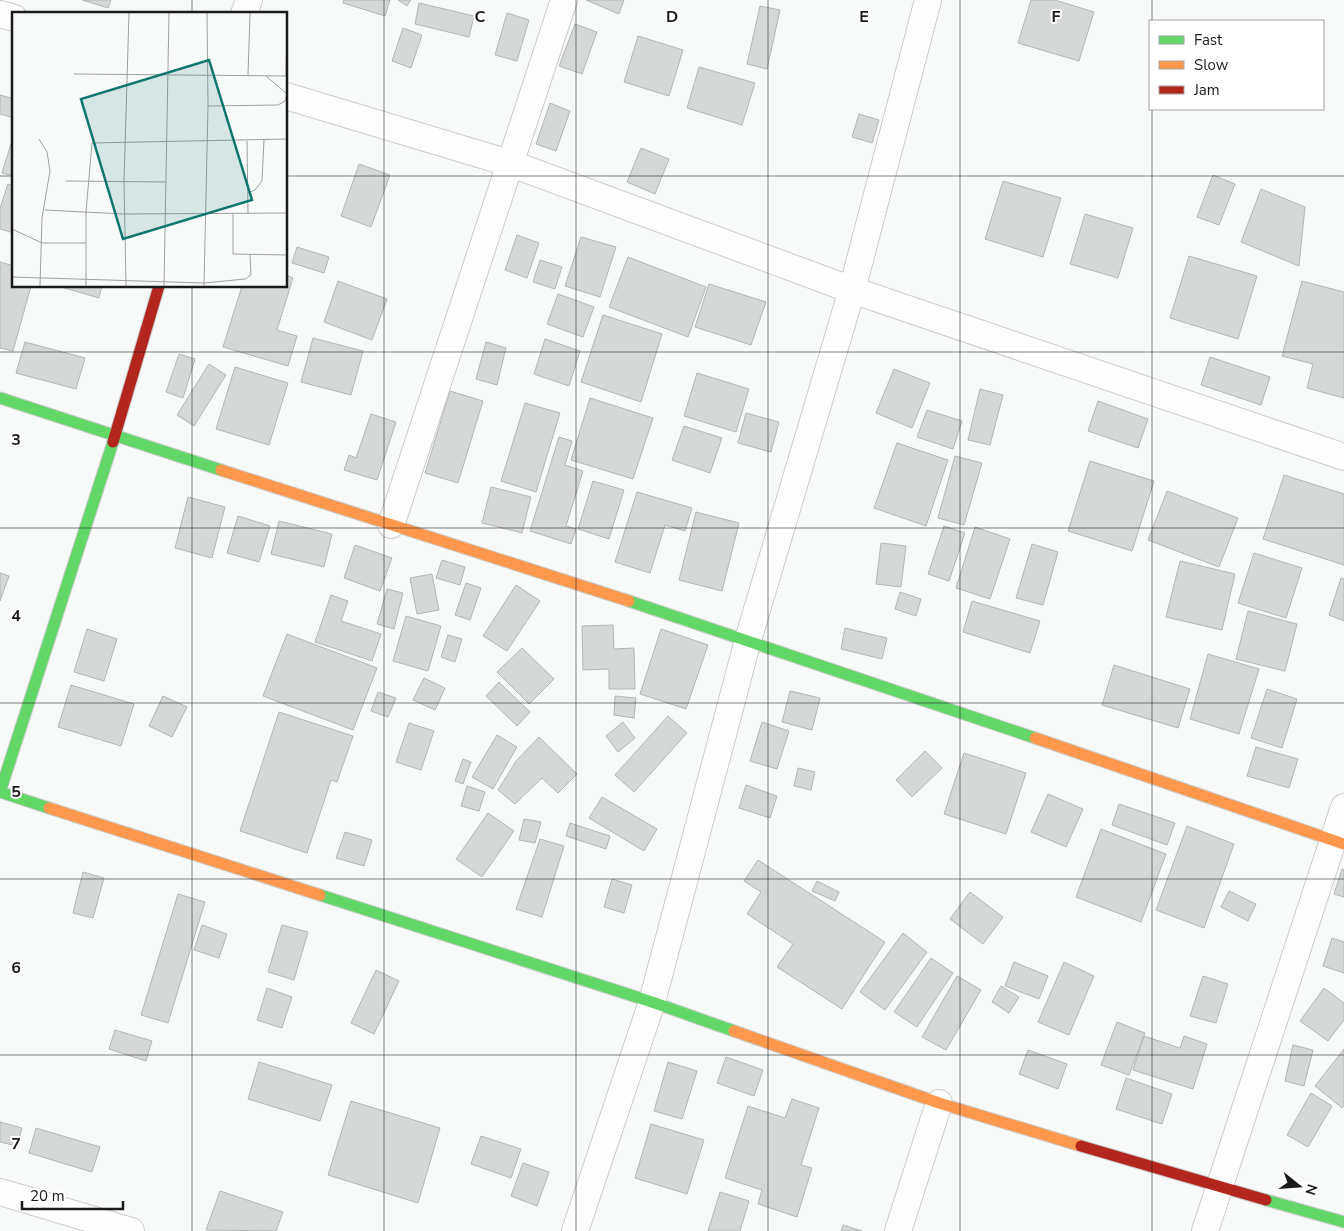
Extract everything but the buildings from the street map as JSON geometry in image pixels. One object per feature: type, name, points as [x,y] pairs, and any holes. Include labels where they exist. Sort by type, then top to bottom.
[{"type":"street","points":[[245,12],[249,0]]},
{"type":"street","points":[[391,525],[512,164],[564,0]]},
{"type":"street","points":[[575,1231],[652,1002],[748,640],[852,290],[928,0]]},
{"type":"street","points":[[288,97],[512,164],[852,290],[1344,456]]},
{"type":"street","points":[[158,288],[115,436],[0,792],[652,1002],[939,1102],[1219,1187],[1344,1222]]},
{"type":"street","points":[[0,398],[748,640],[1339,843]]},
{"type":"street","points":[[1205,1231],[1339,843],[1344,808]]},
{"type":"street","points":[[898,1231],[939,1102]]},
{"type":"street","points":[[0,1192],[78,1223],[131,1231]]},
{"type":"traffic: fast","points":[[0,398],[221,470]]},
{"type":"traffic: fast","points":[[49,808],[0,792],[113,442]]},
{"type":"traffic: fast","points":[[629,601],[1035,738]]},
{"type":"traffic: fast","points":[[320,895],[652,1002],[734,1031]]},
{"type":"traffic: fast","points":[[1266,1200],[1344,1222]]},
{"type":"traffic: slow","points":[[221,470],[629,601]]},
{"type":"traffic: slow","points":[[1035,738],[1344,844]]},
{"type":"traffic: slow","points":[[49,808],[320,895]]},
{"type":"traffic: slow","points":[[734,1031],[939,1103],[1081,1146]]},
{"type":"traffic: jam","points":[[113,442],[158,288]]},
{"type":"traffic: jam","points":[[1081,1146],[1266,1200]]}]
